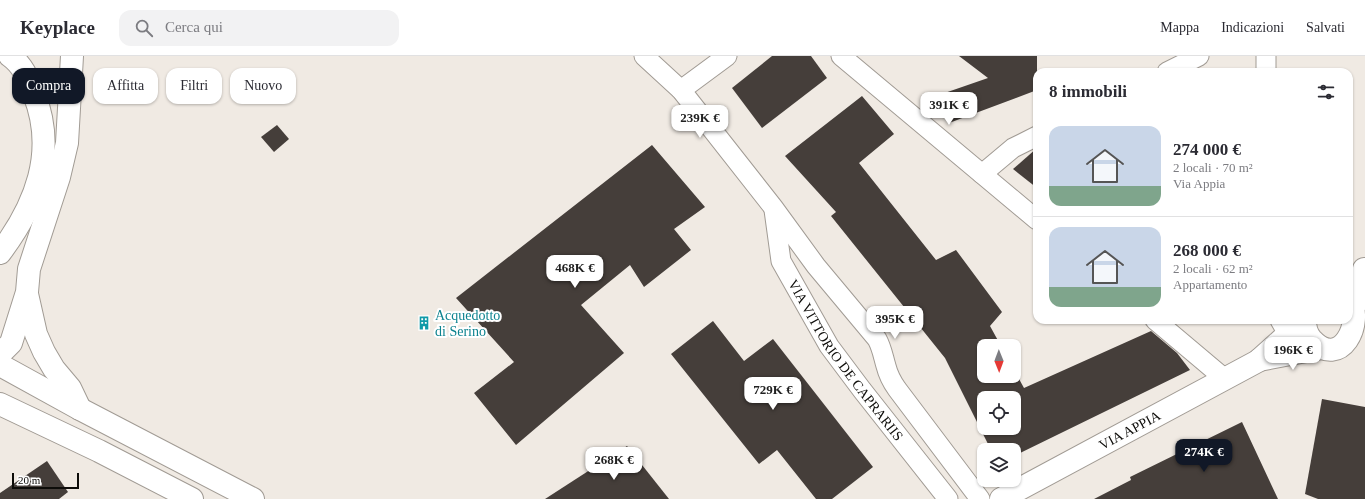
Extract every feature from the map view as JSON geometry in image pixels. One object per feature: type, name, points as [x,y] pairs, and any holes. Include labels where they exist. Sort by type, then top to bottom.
[{"type":"main road","points":[[0,253],[28,208],[35,192],[44,157],[42,121],[37,102],[23,69],[10,56]]},
{"type":"main road","points":[[0,354],[11,342],[27,292],[29,269],[46,214],[54,195],[67,143],[72,56]]},
{"type":"main road","points":[[1358,344],[1357,338],[1361,329],[1362,320],[1358,308],[1359,273]]},
{"type":"main road","points":[[27,292],[36,334],[44,352],[54,369],[70,388],[80,409]]},
{"type":"main road","points":[[1294,324],[1306,330],[1315,343],[1322,348]]},
{"type":"main road","name":"VIA APPIA","points":[[1258,361],[1294,324]]},
{"type":"main road","name":"VIA APPIA","points":[[1001,499],[1258,361],[1322,348],[1337,350],[1358,344]]},
{"type":"main road","points":[[0,365],[80,409],[253,499]]},
{"type":"main road","points":[[0,404],[100,451],[192,499]]},
{"type":"street","name":"VIA VITTORIO DE CAPRARIIS","points":[[644,56],[681,90],[773,207],[816,266],[877,339],[882,348],[890,378],[897,389],[980,499]]},
{"type":"street","points":[[681,90],[726,56]]},
{"type":"street","points":[[841,56],[1033,217]]},
{"type":"street","points":[[1175,68],[1199,56]]},
{"type":"street","points":[[1266,56],[1266,68]]},
{"type":"street","points":[[982,174],[1013,148],[1033,138]]},
{"type":"street","name":"VIA VITTORIO DE CAPRARIIS","points":[[773,207],[781,261],[830,346],[869,399],[948,499]]},
{"type":"street","points":[[1160,324],[1224,379]]},
{"type":"street","points":[[869,399],[890,378]]},
{"type":"building","points":[[772,56],[811,56],[827,78],[762,128],[732,88]]},
{"type":"building","points":[[959,56],[1037,56],[1037,68],[1033,68],[1033,92],[949,123],[936,96],[988,78]]},
{"type":"building","points":[[862,96],[894,134],[859,163],[936,260],[956,250],[1002,312],[990,326],[997,339],[977,339],[977,383],[1021,383],[1024,388],[1151,331],[1177,353],[1190,370],[1021,453],[1021,443],[988,443],[984,435],[1021,435],[1021,391],[977,391],[977,422],[945,358],[831,216],[836,212],[785,156]]},
{"type":"building","points":[[277,125],[289,139],[274,152],[261,137]]},
{"type":"building","points":[[652,145],[705,207],[674,229],[691,250],[644,287],[630,265],[581,305],[624,353],[516,445],[474,393],[514,362],[456,298]]},
{"type":"building","points":[[1033,152],[1033,185],[1013,169]]},
{"type":"building","points":[[713,321],[744,361],[773,339],[873,467],[832,499],[816,499],[777,450],[759,464],[671,354]]},
{"type":"building","points":[[1322,399],[1365,407],[1365,499],[1318,499],[1305,494]]},
{"type":"building","points":[[1242,422],[1278,499],[1094,499],[1131,480],[1130,477]]},
{"type":"building","points":[[627,446],[669,499],[545,499]]},
{"type":"building","points":[[47,461],[68,492],[59,499],[0,499],[0,493]]},
{"type":"place","name":"Acquedotto di Serino","points":[[424,323]]}]
